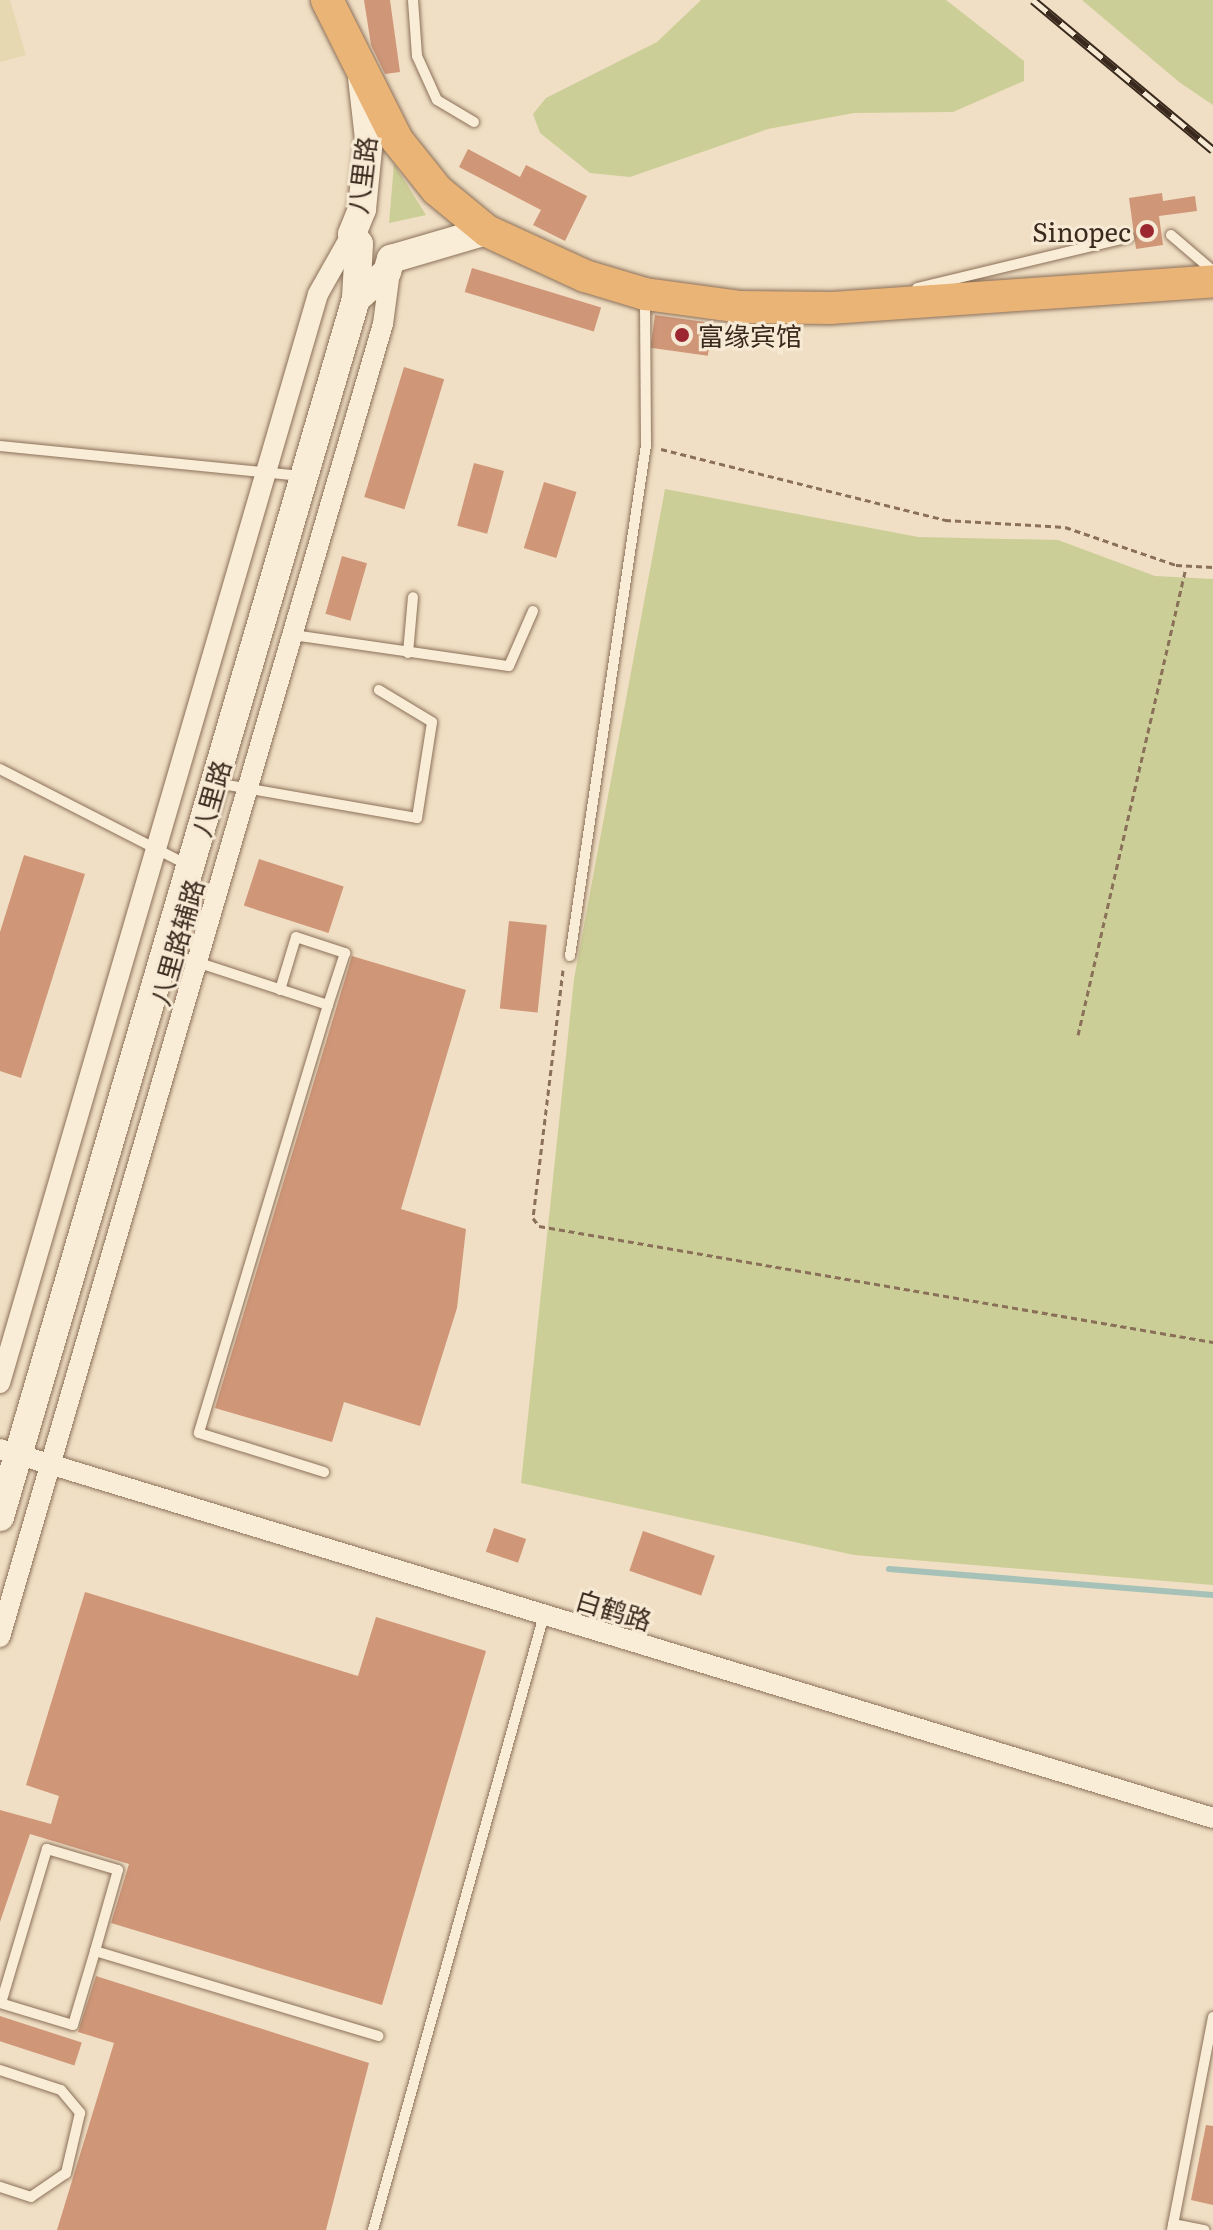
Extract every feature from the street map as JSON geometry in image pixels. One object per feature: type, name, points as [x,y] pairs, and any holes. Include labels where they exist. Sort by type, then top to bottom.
[{"type":"highway","points":[[327,0],[362,76],[416,165],[487,231],[585,276],[645,294],[741,307],[831,308],[1213,281]]},
{"type":"main road","name":"八里路","points":[[0,1517],[9,1452],[165,952],[356,299],[359,244],[352,234],[368,164],[362,76]]},
{"type":"main road","points":[[356,299],[387,272],[391,259],[487,231]]},
{"type":"street","name":"八里路辅路","points":[[0,1383],[318,294],[352,234]]},
{"type":"street","name":"八里路辅路","points":[[0,1637],[383,324],[391,259]]},
{"type":"street","name":"白鹤路","points":[[9,1452],[1213,1818]]},
{"type":"lane","points":[[413,0],[417,56],[437,100],[474,122]]},
{"type":"lane","points":[[1171,235],[1213,271]]},
{"type":"lane","points":[[831,308],[1129,237]]},
{"type":"lane","points":[[570,956],[646,445],[645,294]]},
{"type":"lane","points":[[0,446],[304,476]]},
{"type":"lane","points":[[408,653],[413,597]]},
{"type":"lane","points":[[293,635],[509,666],[533,611]]},
{"type":"lane","points":[[214,783],[417,818],[432,722],[379,690]]},
{"type":"lane","points":[[0,769],[190,866]]},
{"type":"lane","points":[[280,990],[296,937],[345,953],[199,1433],[324,1472]]},
{"type":"lane","points":[[165,952],[328,1005]]},
{"type":"lane","points":[[373,2230],[544,1615]]},
{"type":"lane","points":[[47,1849],[118,1870],[73,2025],[1,2003],[47,1849]]},
{"type":"lane","points":[[95,1951],[379,2036]]},
{"type":"lane","points":[[1204,2230],[1172,2227],[1209,2056],[1213,2017]]},
{"type":"lane","points":[[0,2070],[61,2090],[80,2113],[66,2173],[31,2197],[0,2187]]},
{"type":"path","points":[[646,445],[945,520],[1065,527],[1186,565],[1213,567]]},
{"type":"path","points":[[1078,1035],[1186,565]]},
{"type":"path","points":[[570,956],[533,1218],[539,1226],[1213,1342]]},
{"type":"shaded area","points":[[0,0],[10,0],[26,55],[0,62]]},
{"type":"green space","points":[[701,0],[946,0],[1024,61],[1024,81],[953,112],[854,113],[768,129],[630,177],[590,173],[540,133],[533,114],[546,98],[657,42]]},
{"type":"green space","points":[[1082,0],[1213,0],[1213,105],[1179,82]]},
{"type":"green space","points":[[394,164],[426,215],[389,223]]},
{"type":"green space","points":[[665,489],[918,537],[1058,540],[1155,576],[1213,579],[1213,1585],[854,1555],[521,1483],[574,979]]},
{"type":"building","points":[[364,0],[390,0],[400,72],[385,74],[371,45]]},
{"type":"building","points":[[468,149],[520,177],[526,165],[587,196],[565,241],[533,225],[541,210],[459,167]]},
{"type":"building","name":"Sinopec","points":[[1162,193],[1163,201],[1195,196],[1197,211],[1159,216],[1163,245],[1136,249],[1129,198]]},
{"type":"building","points":[[472,268],[601,307],[594,331],[465,292]]},
{"type":"building","name":"富缘宾馆","points":[[655,315],[712,323],[708,356],[650,348]]},
{"type":"building","points":[[404,367],[444,379],[404,509],[364,497]]},
{"type":"building","points":[[474,463],[504,471],[487,534],[457,526]]},
{"type":"building","points":[[544,482],[577,492],[556,558],[524,548]]},
{"type":"building","points":[[342,556],[367,563],[350,621],[325,614]]},
{"type":"building","points":[[24,855],[85,874],[21,1078],[0,1071],[0,932]]},
{"type":"building","points":[[259,859],[344,887],[329,933],[244,906]]},
{"type":"building","points":[[509,921],[547,925],[538,1012],[500,1009]]},
{"type":"building","points":[[352,956],[466,990],[401,1209],[466,1229],[457,1308],[420,1426],[344,1402],[332,1442],[215,1408]]},
{"type":"building","points":[[494,1528],[526,1539],[518,1563],[486,1552]]},
{"type":"building","points":[[643,1531],[715,1556],[701,1595],[629,1571]]},
{"type":"building","points":[[85,1592],[358,1676],[376,1617],[486,1651],[382,2005],[111,1923],[129,1864],[30,1834],[0,1922],[0,1810],[51,1824],[59,1796],[26,1785]]},
{"type":"building","points":[[96,1976],[369,2063],[326,2230],[57,2230],[114,2043],[78,2032]]},
{"type":"building","points":[[0,2016],[82,2043],[74,2065],[0,2041]]},
{"type":"building","points":[[1206,2125],[1213,2126],[1213,2205],[1191,2200]]},
{"type":"waterway","points":[[889,1569],[1213,1595]]},
{"type":"railway","points":[[1033,0],[1213,150]]},
{"type":"place","name":"Sinopec","points":[[1147,231]]},
{"type":"place","name":"富缘宾馆","points":[[682,335]]}]
